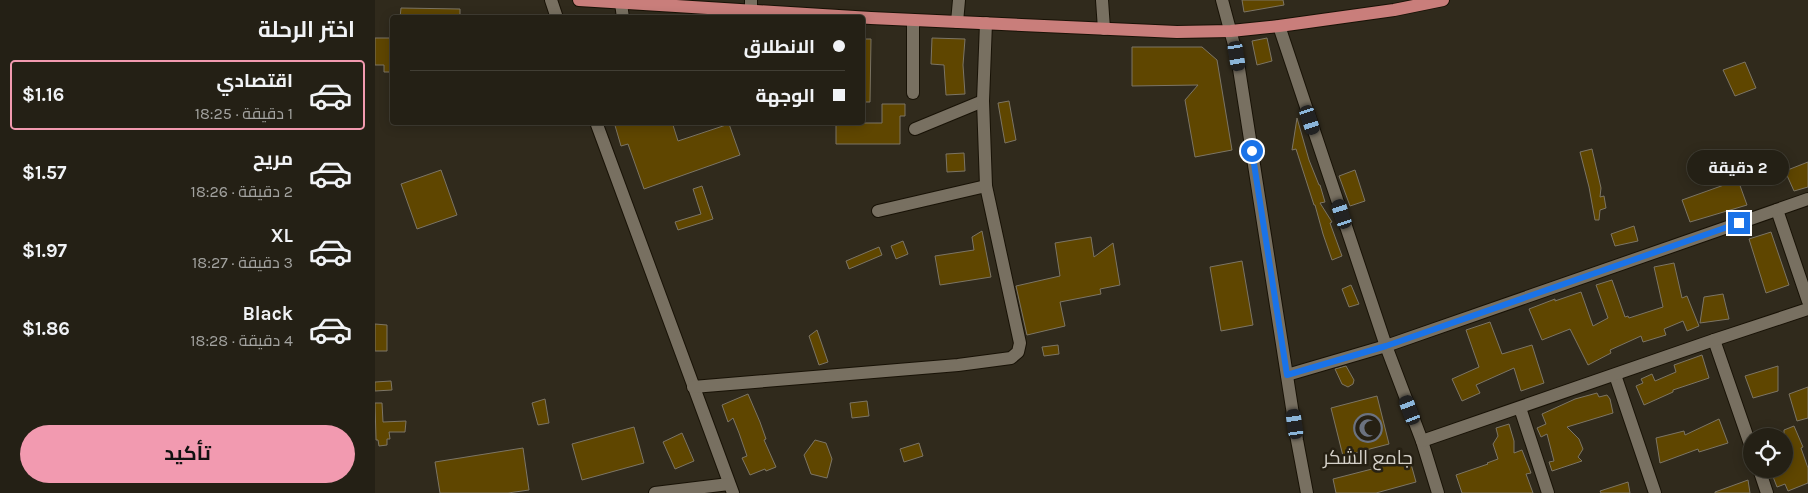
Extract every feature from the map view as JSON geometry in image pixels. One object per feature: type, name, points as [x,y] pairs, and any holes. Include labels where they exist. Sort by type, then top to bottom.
[{"type":"main road","points":[[579,0],[751,5],[859,15]]},
{"type":"main road","points":[[865,16],[913,20],[1104,29],[1177,32],[1231,31],[1394,10],[1443,0]]},
{"type":"street","points":[[551,0],[556,15]]},
{"type":"street","points":[[957,22],[959,0]]},
{"type":"street","points":[[1102,0],[1104,29]]},
{"type":"street","points":[[1223,0],[1231,31],[1252,151],[1307,493]]},
{"type":"street","points":[[621,2],[623,15]]},
{"type":"street","points":[[913,20],[913,93]]},
{"type":"street","points":[[693,387],[958,365],[1014,356],[1020,343],[986,186],[983,101],[986,23]]},
{"type":"street","points":[[1279,26],[1386,346],[1422,441],[1438,493]]},
{"type":"street","points":[[915,129],[983,101]]},
{"type":"street","points":[[597,125],[731,488],[655,493]]},
{"type":"street","points":[[878,211],[986,186]]},
{"type":"street","points":[[1287,375],[1386,346],[1808,199]]},
{"type":"street","points":[[1777,210],[1808,301]]},
{"type":"street","points":[[1422,441],[1808,309]]},
{"type":"street","points":[[1714,340],[1744,428]]},
{"type":"street","points":[[1615,375],[1655,493]]},
{"type":"street","points":[[1520,408],[1548,493]]},
{"type":"street","points":[[1762,478],[1767,493]]},
{"type":"building","points":[[1242,0],[1283,0],[1284,5],[1244,12]]},
{"type":"building","points":[[401,8],[460,9],[460,15],[400,15]]},
{"type":"building","points":[[375,38],[390,38],[390,72],[384,72],[384,65],[375,65]]},
{"type":"building","points":[[932,38],[965,39],[963,65],[965,94],[946,95],[944,65],[931,64]]},
{"type":"building","points":[[1267,38],[1272,61],[1257,65],[1252,41]]},
{"type":"building","points":[[865,39],[871,39],[870,102],[865,102]]},
{"type":"building","points":[[1132,47],[1202,47],[1217,60],[1232,150],[1195,157],[1185,100],[1198,85],[1132,86]]},
{"type":"building","points":[[1745,62],[1756,88],[1735,96],[1723,70]]},
{"type":"building","points":[[1009,101],[1016,140],[1005,143],[998,103]]},
{"type":"building","points":[[882,104],[905,104],[905,116],[900,116],[900,144],[836,144],[836,125],[882,123]]},
{"type":"building","points":[[1297,118],[1309,160],[1325,202],[1320,203],[1332,222],[1330,223],[1342,256],[1332,260],[1296,149],[1292,150]]},
{"type":"building","points":[[615,125],[673,125],[678,141],[729,125],[740,155],[644,189],[628,144],[621,146]]},
{"type":"building","points":[[1592,149],[1601,188],[1600,197],[1604,196],[1606,208],[1600,210],[1599,220],[1595,220],[1580,152]]},
{"type":"building","points":[[964,153],[965,171],[947,172],[946,154]]},
{"type":"building","points":[[1808,162],[1808,187],[1794,191],[1785,171]]},
{"type":"building","points":[[441,170],[457,215],[417,229],[401,184]]},
{"type":"building","points":[[1355,170],[1365,201],[1350,206],[1339,176]]},
{"type":"building","points":[[1738,180],[1747,205],[1690,222],[1682,200]]},
{"type":"building","points":[[702,186],[713,219],[678,230],[675,222],[701,214],[693,189]]},
{"type":"building","points":[[1634,226],[1638,241],[1615,246],[1611,234]]},
{"type":"building","points":[[982,231],[991,277],[940,285],[935,256],[974,250],[972,237]]},
{"type":"building","points":[[1771,232],[1789,285],[1766,293],[1749,239]]},
{"type":"building","points":[[1091,237],[1094,257],[1113,243],[1120,285],[1100,289],[1101,294],[1060,302],[1065,326],[1027,335],[1016,286],[1060,276],[1055,243]]},
{"type":"building","points":[[903,241],[908,254],[896,259],[891,246]]},
{"type":"building","points":[[879,247],[882,255],[849,269],[846,261]]},
{"type":"building","points":[[1242,261],[1253,325],[1221,331],[1210,267]]},
{"type":"building","points":[[1674,263],[1682,298],[1687,296],[1699,326],[1687,331],[1683,321],[1664,329],[1666,335],[1643,342],[1641,336],[1610,350],[1611,353],[1588,365],[1570,329],[1542,340],[1529,309],[1581,292],[1593,326],[1608,318],[1596,285],[1612,280],[1625,317],[1628,316],[1629,318],[1663,307],[1654,267]]},
{"type":"building","points":[[1351,285],[1359,304],[1349,307],[1342,289]]},
{"type":"building","points":[[1723,294],[1729,319],[1700,323],[1704,297]]},
{"type":"building","points":[[1490,322],[1502,354],[1532,345],[1544,383],[1521,391],[1514,368],[1476,385],[1480,393],[1462,401],[1452,379],[1479,367],[1466,330]]},
{"type":"building","points":[[375,324],[387,325],[387,351],[375,351]]},
{"type":"building","points":[[817,330],[828,362],[819,365],[809,336]]},
{"type":"building","points":[[1058,345],[1059,354],[1044,356],[1042,347]]},
{"type":"building","points":[[1702,355],[1709,378],[1673,390],[1673,392],[1644,405],[1636,386],[1643,383],[1641,379],[1652,374],[1655,381],[1676,372],[1674,365]]},
{"type":"building","points":[[1346,366],[1354,380],[1353,384],[1348,387],[1342,384],[1335,369]]},
{"type":"building","points":[[1778,366],[1778,391],[1753,398],[1745,376]]},
{"type":"building","points":[[391,381],[392,390],[375,391],[375,382]]},
{"type":"building","points":[[1808,387],[1808,418],[1797,421],[1789,394]]},
{"type":"building","points":[[1597,393],[1599,397],[1607,395],[1610,399],[1613,413],[1567,427],[1579,439],[1583,449],[1578,457],[1582,461],[1552,471],[1549,462],[1554,461],[1547,434],[1541,437],[1537,428],[1546,424],[1542,414],[1575,399]]},
{"type":"building","points":[[748,394],[766,439],[764,440],[776,467],[750,475],[742,458],[747,456],[733,418],[728,422],[722,405]]},
{"type":"building","points":[[1377,396],[1389,444],[1343,456],[1331,408]]},
{"type":"building","points":[[545,399],[549,423],[538,425],[532,403]]},
{"type":"building","points":[[867,401],[869,416],[852,418],[850,403]]},
{"type":"building","points":[[375,403],[382,403],[383,422],[406,421],[405,432],[389,432],[390,439],[387,439],[387,445],[379,446],[378,440],[376,440]]},
{"type":"building","points":[[1719,419],[1728,443],[1699,452],[1698,449],[1660,463],[1656,438],[1684,431],[1685,435]]},
{"type":"building","points":[[1509,424],[1514,441],[1514,453],[1522,450],[1531,473],[1526,474],[1533,493],[1462,493],[1456,475],[1498,459],[1493,444],[1498,436],[1496,428]]},
{"type":"building","points":[[1794,426],[1803,447],[1801,448],[1808,468],[1808,483],[1788,491],[1785,484],[1777,487],[1774,478],[1793,478],[1793,428],[1789,428]]},
{"type":"building","points":[[634,427],[644,463],[582,480],[572,444]]},
{"type":"building","points":[[682,433],[694,461],[675,469],[663,442]]},
{"type":"building","points":[[815,440],[826,443],[832,459],[827,478],[811,474],[804,455]]},
{"type":"building","points":[[919,443],[923,456],[904,462],[900,449]]},
{"type":"building","points":[[523,448],[529,490],[508,493],[440,493],[435,462]]},
{"type":"building","points":[[1399,459],[1401,466],[1411,464],[1416,482],[1376,493],[1336,493],[1333,479],[1372,469],[1371,467]]},
{"type":"building","points":[[1748,480],[1750,493],[1715,493],[1715,492]]},
{"type":"building","points":[[1628,482],[1630,493],[1601,493],[1600,491]]},
{"type":"place","name":"جامع الشكر","points":[[1368,428]]},
{"type":"route","points":[[1252,151],[1287,375],[1386,346],[1739,223]]}]
